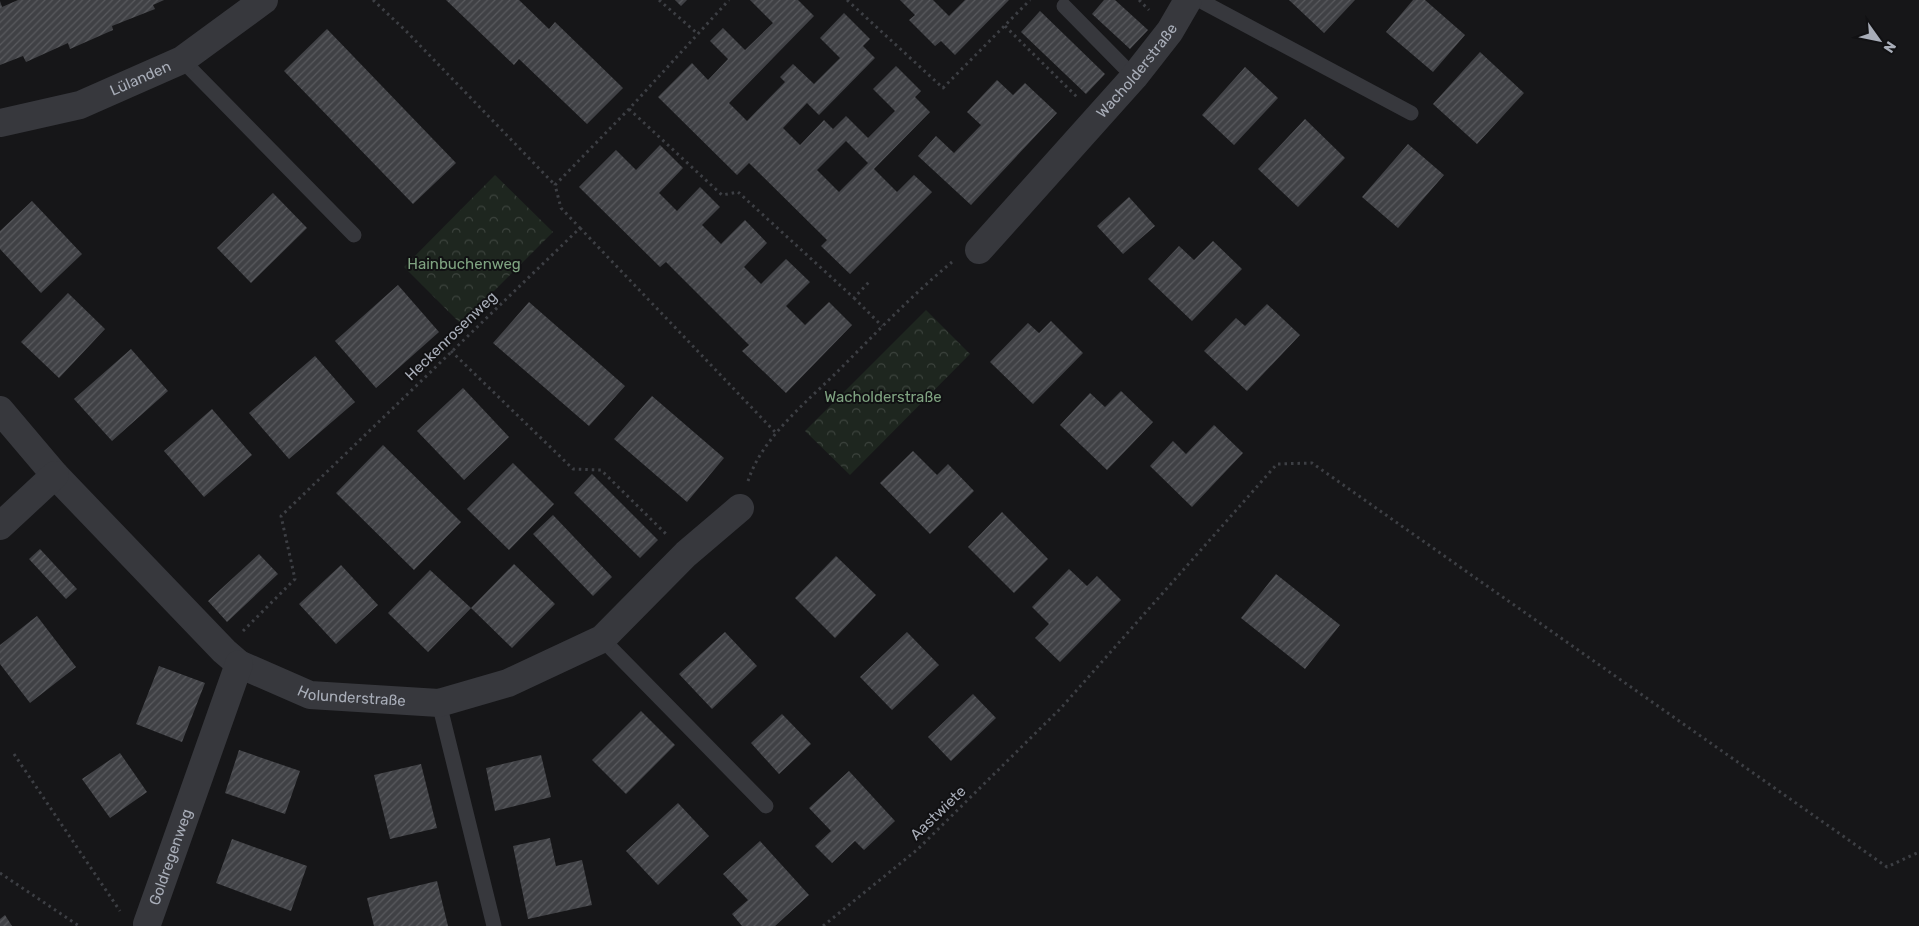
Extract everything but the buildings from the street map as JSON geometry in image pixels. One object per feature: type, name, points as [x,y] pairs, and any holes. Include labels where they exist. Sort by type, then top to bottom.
[{"type":"street","name":"Lülanden","points":[[0,123],[80,104],[182,60],[264,0]]},
{"type":"street","name":"Wacholderstraße","points":[[968,254],[1134,77],[1170,31],[1188,0]]},
{"type":"street","name":"Holunderstraße","points":[[0,410],[55,475],[231,658],[310,695],[438,702],[508,683],[602,639],[686,554],[740,508]]},
{"type":"street","points":[[0,526],[55,475]]},
{"type":"street","name":"Goldregenweg","points":[[147,924],[231,658]]},
{"type":"lane","points":[[1199,0],[1411,113]]},
{"type":"lane","points":[[1064,6],[1134,77]]},
{"type":"lane","points":[[182,60],[354,235]]},
{"type":"lane","points":[[602,639],[766,806]]},
{"type":"lane","points":[[438,702],[494,926]]},
{"type":"path","points":[[374,0],[555,185],[561,208],[776,433]]},
{"type":"path","points":[[659,0],[698,34]]},
{"type":"path","points":[[555,185],[629,109],[729,0]]},
{"type":"path","points":[[847,0],[943,88],[1030,0]]},
{"type":"path","points":[[1004,26],[1098,117]]},
{"type":"path","points":[[629,109],[722,195],[738,192],[882,326]]},
{"type":"path","name":"Heckenrosenweg","points":[[231,658],[295,579],[281,516],[580,228]]},
{"type":"path","points":[[740,508],[752,470],[776,433],[920,288],[968,254]]},
{"type":"path","points":[[854,298],[869,282]]},
{"type":"path","points":[[451,351],[573,469],[602,470],[686,554]]},
{"type":"path","name":"Aastwiete","points":[[823,926],[918,849],[1061,708],[1277,464],[1312,463],[1886,866],[1919,852]]},
{"type":"path","name":"Goldregenweg","points":[[14,754],[129,923],[147,924]]},
{"type":"path","points":[[0,873],[79,926]]},
{"type":"green space","name":"Hainbuchenweg","points":[[495,175],[553,232],[461,324],[404,267]]},
{"type":"green space","name":"Wacholderstraße","points":[[926,310],[970,354],[850,475],[805,431]]}]
